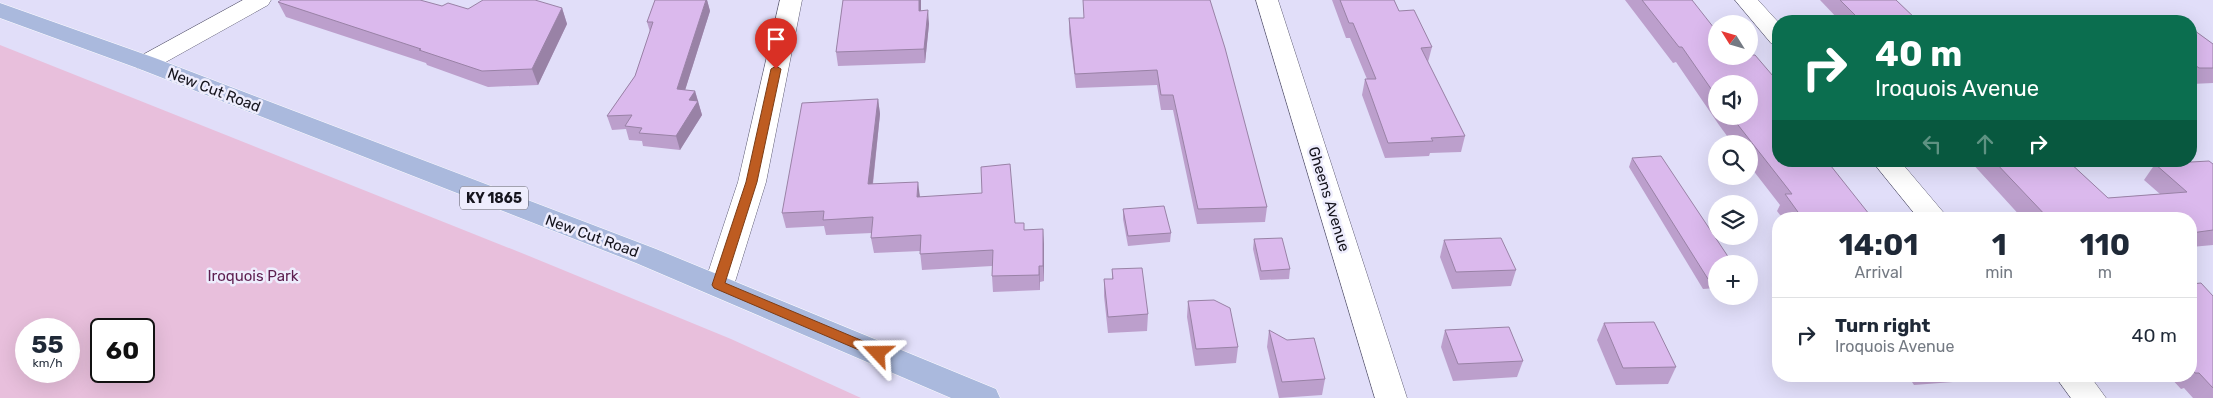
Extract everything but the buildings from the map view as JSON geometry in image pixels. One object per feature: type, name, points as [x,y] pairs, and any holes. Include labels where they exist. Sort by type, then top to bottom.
[{"type":"main road","name":"New Cut Road","points":[[0,10],[146,63],[719,285],[984,398]]},
{"type":"street","points":[[146,63],[260,0]]},
{"type":"street","points":[[719,285],[752,182],[791,0]]},
{"type":"street","name":"Gheens Avenue","points":[[1267,0],[1391,398]]},
{"type":"street","points":[[1746,0],[1772,30]]},
{"type":"street","points":[[1890,167],[1929,212]]},
{"type":"street","points":[[2076,382],[2090,398]]},
{"type":"green space","name":"Iroquois Park","points":[[0,45],[529,256],[731,339],[861,398],[0,398]]},
{"type":"route","points":[[776,69],[752,182],[719,285],[878,353]]}]
